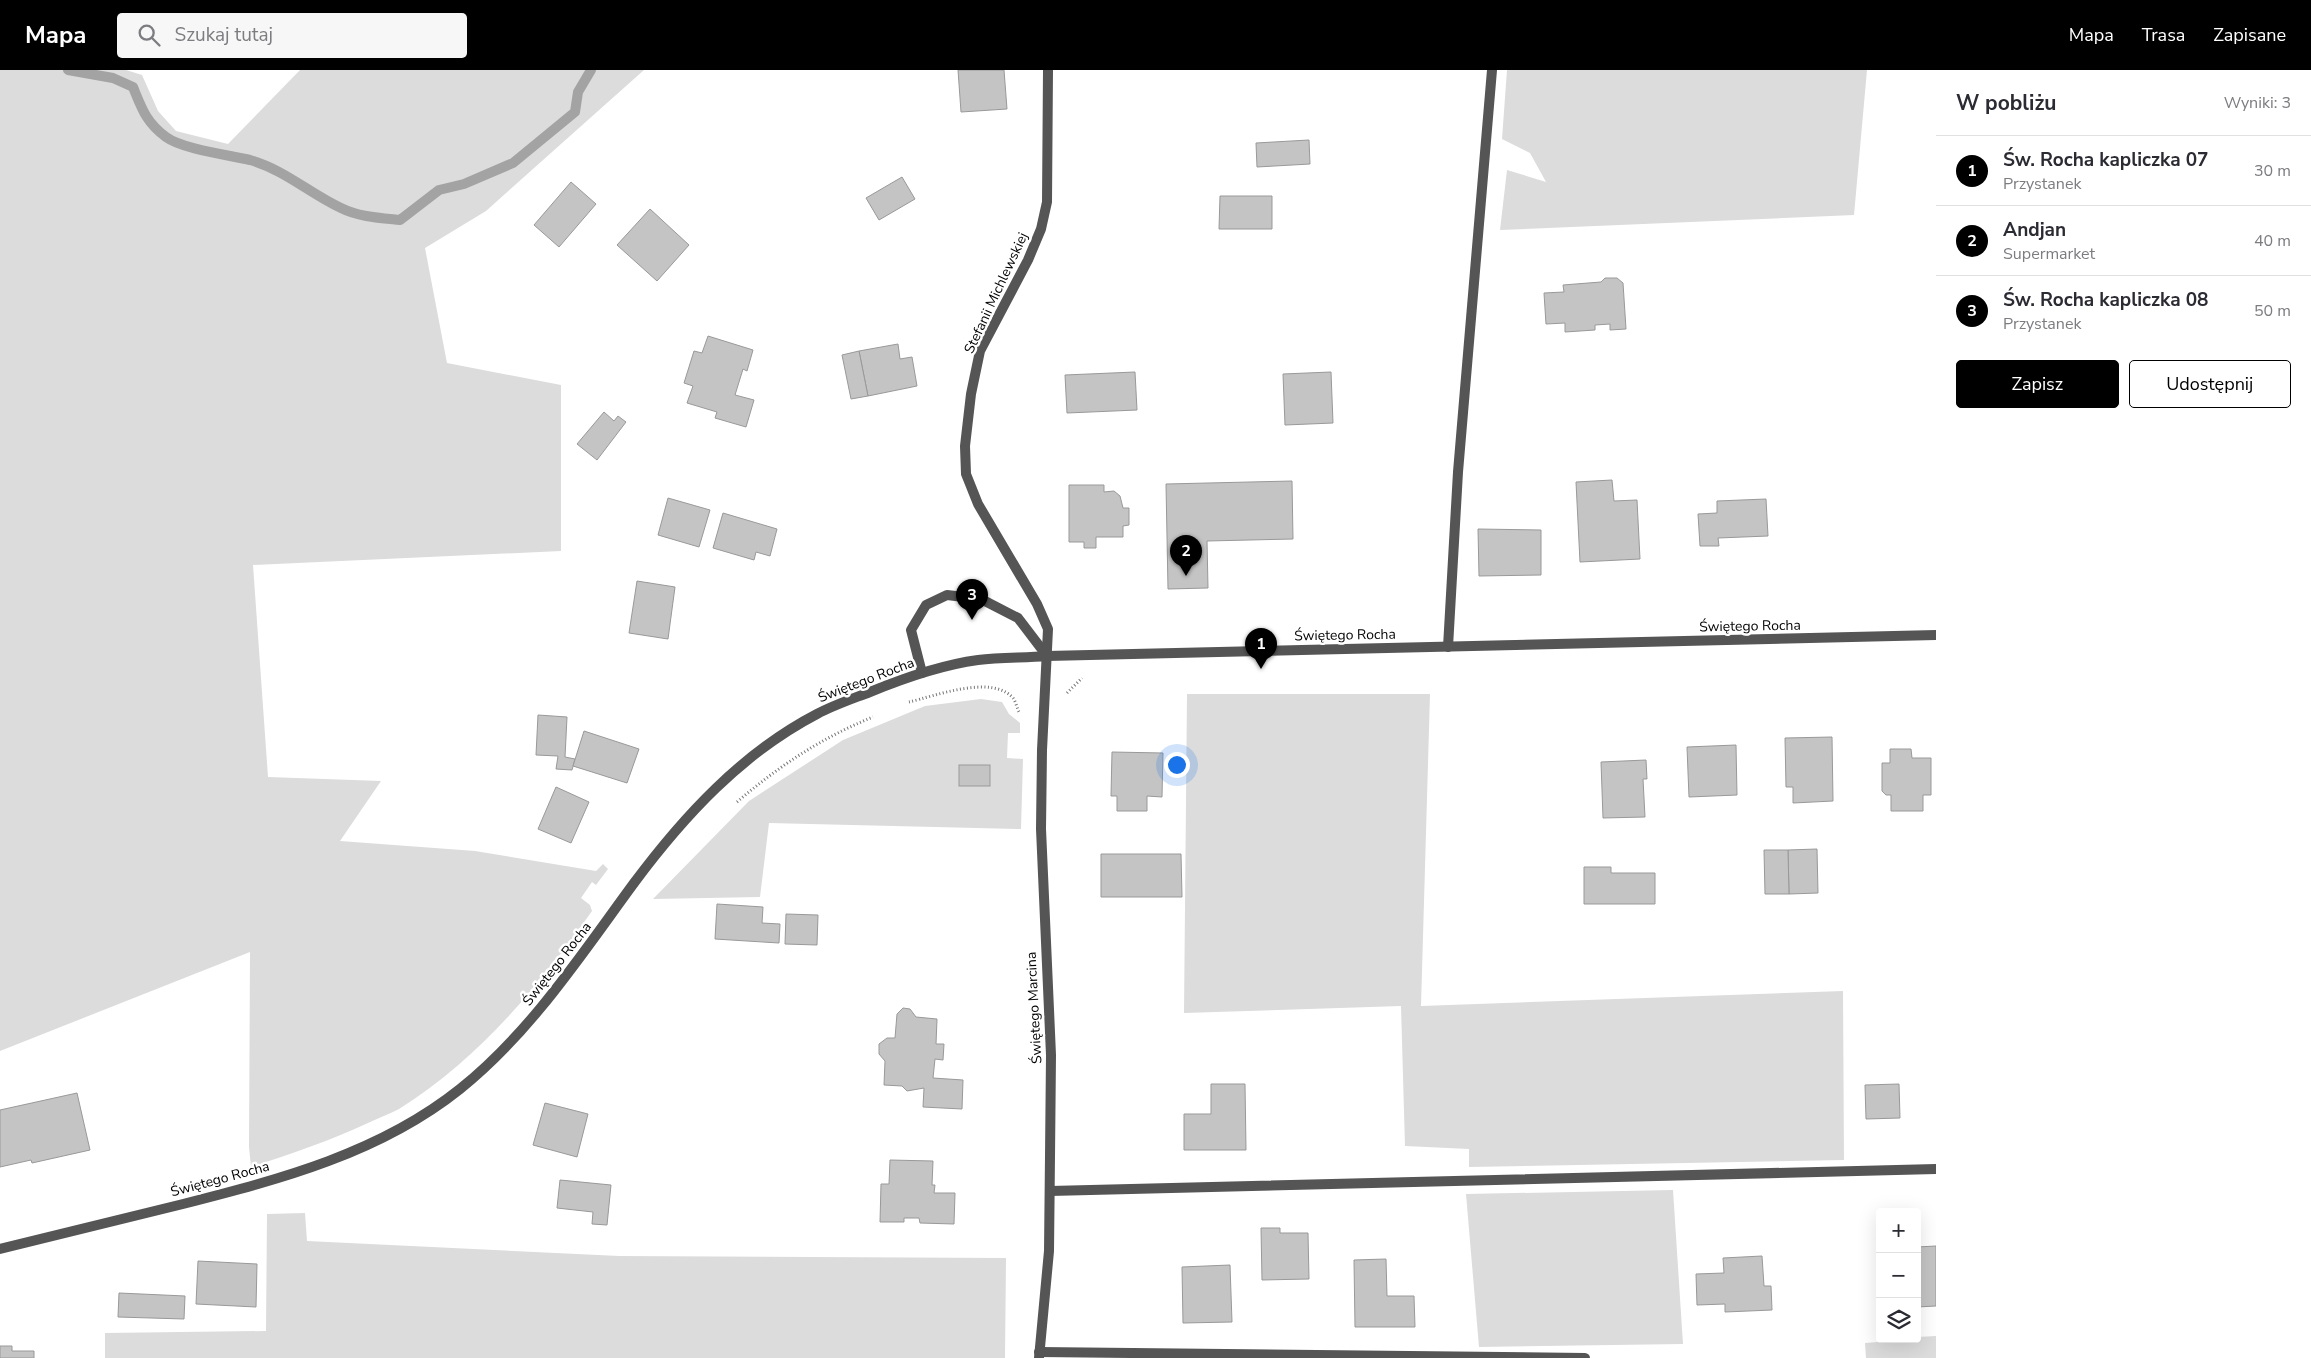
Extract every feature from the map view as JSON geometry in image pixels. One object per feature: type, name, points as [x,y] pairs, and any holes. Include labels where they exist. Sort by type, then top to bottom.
[{"type":"street","name":"Stefanii Michlewskiej","points":[[1047,656],[1048,629],[1038,604],[978,504],[966,474],[965,446],[971,394],[980,351],[1028,260],[1041,229],[1047,202],[1048,70]]},
{"type":"street","points":[[1448,647],[1458,472],[1492,70]]},
{"type":"street","points":[[922,673],[911,630],[926,605],[947,594],[981,599],[1018,618],[1047,656]]},
{"type":"street","name":"Świętego Rocha","points":[[0,1249],[220,1194],[311,1169],[370,1144],[420,1118],[459,1089],[500,1054],[538,1013],[671,834],[709,794],[758,752],[818,713],[922,673],[977,660],[1047,656],[1936,635]]},
{"type":"street","name":"Świętego Marcina","points":[[1039,1355],[1048,1252],[1050,1191],[1051,1055],[1041,829],[1042,750],[1047,656]]},
{"type":"street","points":[[1050,1191],[1936,1169]]},
{"type":"street","points":[[1039,1355],[1585,1358]]},
{"type":"path","points":[[1063,698],[1071,687],[1082,678]]},
{"type":"shaded area","points":[[0,70],[126,70],[142,75],[158,111],[176,131],[228,144],[300,70],[644,70],[486,211],[425,248],[447,363],[561,385],[561,551],[253,565],[268,777],[381,781],[340,841],[475,851],[596,871],[603,864],[608,869],[596,885],[592,882],[581,898],[590,905],[592,911],[551,967],[506,1019],[455,1068],[395,1111],[354,1130],[251,1167],[249,1147],[250,952],[0,1051]]},
{"type":"shaded area","points":[[1507,70],[1867,70],[1854,215],[1500,230],[1507,170],[1546,182],[1530,153],[1502,139]]},
{"type":"shaded area","points":[[1187,694],[1430,694],[1421,1006],[1843,991],[1844,1160],[1469,1167],[1469,1149],[1405,1146],[1401,1006],[1184,1013]]},
{"type":"shaded area","points":[[981,699],[1002,702],[1009,714],[1020,723],[1020,733],[1008,733],[1007,758],[1023,759],[1021,829],[769,823],[760,897],[653,899],[749,801],[843,740],[925,706]]},
{"type":"shaded area","points":[[1673,1190],[1683,1344],[1479,1347],[1466,1194]]},
{"type":"shaded area","points":[[305,1213],[307,1241],[619,1256],[1006,1258],[1005,1358],[105,1358],[105,1333],[266,1331],[267,1214]]},
{"type":"shaded area","points":[[1936,1336],[1936,1358],[1866,1358],[1865,1343],[1921,1343],[1921,1337]]},
{"type":"building","points":[[958,70],[1004,70],[1007,109],[961,112]]},
{"type":"building","points":[[1309,140],[1310,164],[1257,167],[1256,143]]},
{"type":"building","points":[[902,177],[915,199],[879,220],[866,198]]},
{"type":"building","points":[[571,182],[596,204],[559,247],[534,225]]},
{"type":"building","points":[[1220,196],[1272,196],[1272,229],[1219,229]]},
{"type":"building","points":[[650,209],[689,245],[657,281],[617,245]]},
{"type":"building","points":[[1605,278],[1617,278],[1623,283],[1626,329],[1610,330],[1610,324],[1595,325],[1595,330],[1565,332],[1565,323],[1546,324],[1544,293],[1564,292],[1563,285],[1601,282]]},
{"type":"building","points":[[708,336],[753,350],[747,371],[743,369],[735,395],[754,400],[746,427],[715,418],[717,412],[687,403],[693,386],[684,383],[694,351],[702,353]]},
{"type":"building","points":[[898,344],[900,359],[912,357],[917,386],[868,396],[859,351]]},
{"type":"building","points":[[859,351],[868,396],[851,399],[842,355]]},
{"type":"building","points":[[1135,372],[1137,410],[1067,413],[1065,375]]},
{"type":"building","points":[[1331,372],[1333,423],[1285,425],[1283,374]]},
{"type":"building","points":[[604,412],[614,421],[618,416],[626,422],[597,460],[577,444]]},
{"type":"building","points":[[1612,480],[1614,501],[1637,500],[1640,559],[1580,562],[1576,482]]},
{"type":"building","points":[[1292,481],[1293,539],[1207,541],[1208,588],[1168,589],[1166,484]]},
{"type":"building","points":[[1069,485],[1104,485],[1104,492],[1114,491],[1120,496],[1123,508],[1129,508],[1129,525],[1123,526],[1123,537],[1096,537],[1096,548],[1084,548],[1084,542],[1069,542]]},
{"type":"building","points":[[668,498],[710,510],[699,547],[658,535]]},
{"type":"building","points":[[1766,499],[1768,536],[1718,538],[1719,546],[1700,546],[1698,514],[1717,513],[1717,501]]},
{"type":"building","points":[[723,513],[777,529],[770,556],[756,552],[754,560],[713,548]]},
{"type":"building","points":[[1478,529],[1541,530],[1541,575],[1479,576]]},
{"type":"building","points":[[637,581],[675,587],[668,639],[629,633]]},
{"type":"building","points":[[538,715],[567,717],[565,757],[575,759],[572,770],[556,769],[558,756],[536,755]]},
{"type":"building","points":[[584,731],[639,749],[627,783],[573,766]]},
{"type":"building","points":[[1832,737],[1833,801],[1793,803],[1793,787],[1786,787],[1785,738]]},
{"type":"building","points":[[1736,745],[1737,795],[1689,797],[1687,747]]},
{"type":"building","points":[[1890,749],[1911,749],[1912,758],[1931,758],[1931,795],[1923,795],[1923,811],[1891,811],[1891,795],[1886,795],[1882,791],[1882,763],[1890,763]]},
{"type":"building","points":[[1112,752],[1163,753],[1162,797],[1147,796],[1147,811],[1117,811],[1117,796],[1111,796]]},
{"type":"building","points":[[1646,760],[1647,779],[1643,779],[1645,817],[1603,818],[1601,762]]},
{"type":"building","points":[[959,765],[990,765],[990,786],[959,786]]},
{"type":"building","points":[[556,787],[589,802],[571,843],[538,829]]},
{"type":"building","points":[[1817,849],[1818,893],[1789,894],[1788,850]]},
{"type":"building","points":[[1764,850],[1788,850],[1789,894],[1765,894]]},
{"type":"building","points":[[1101,854],[1181,854],[1182,897],[1101,897]]},
{"type":"building","points":[[1584,867],[1611,867],[1611,873],[1655,873],[1655,904],[1584,904]]},
{"type":"building","points":[[717,904],[763,907],[762,923],[780,924],[779,943],[715,939]]},
{"type":"building","points":[[786,914],[818,915],[817,945],[785,944]]},
{"type":"building","points":[[903,1008],[910,1009],[916,1017],[937,1019],[936,1044],[944,1044],[943,1060],[935,1059],[933,1078],[963,1080],[962,1109],[923,1107],[924,1088],[907,1091],[902,1086],[884,1085],[885,1061],[879,1054],[879,1044],[887,1038],[895,1038],[897,1014]]},
{"type":"building","points":[[1211,1084],[1245,1084],[1246,1150],[1184,1150],[1184,1114],[1211,1114]]},
{"type":"building","points":[[1899,1084],[1900,1118],[1866,1119],[1865,1085]]},
{"type":"building","points":[[77,1093],[90,1150],[32,1163],[31,1160],[0,1167],[0,1110]]},
{"type":"building","points":[[545,1103],[588,1114],[577,1157],[533,1145]]},
{"type":"building","points":[[890,1160],[933,1161],[932,1185],[935,1185],[934,1193],[955,1193],[954,1224],[920,1223],[919,1218],[904,1218],[904,1222],[880,1222],[881,1184],[889,1184]]},
{"type":"building","points":[[560,1180],[611,1185],[607,1225],[592,1224],[593,1212],[557,1208]]},
{"type":"building","points":[[1261,1228],[1280,1228],[1280,1233],[1308,1233],[1309,1279],[1262,1280]]},
{"type":"building","points":[[1936,1246],[1936,1306],[1921,1307],[1921,1247]]},
{"type":"building","points":[[1762,1256],[1764,1286],[1771,1286],[1772,1310],[1725,1312],[1725,1304],[1697,1305],[1696,1274],[1724,1273],[1723,1258]]},
{"type":"building","points":[[1386,1259],[1387,1296],[1414,1296],[1415,1327],[1355,1327],[1354,1260]]},
{"type":"building","points":[[198,1261],[257,1264],[256,1307],[196,1304]]},
{"type":"building","points":[[1230,1265],[1232,1322],[1183,1323],[1182,1267]]},
{"type":"building","points":[[119,1293],[185,1296],[184,1319],[118,1317]]},
{"type":"building","points":[[0,1346],[12,1346],[12,1351],[34,1351],[34,1358],[0,1358]]},
{"type":"waterway","points":[[68,70],[113,78],[133,87],[149,120],[159,131],[173,141],[194,148],[263,164],[348,211],[370,217],[400,220],[439,190],[464,184],[513,163],[575,112],[578,92],[591,70]]},
{"type":"place","name":"Andjan","points":[[1186,576]]},
{"type":"place","name":"Św. Rocha kapliczka 08","points":[[972,620]]},
{"type":"place","name":"Św. Rocha kapliczka 07","points":[[1261,669]]}]
